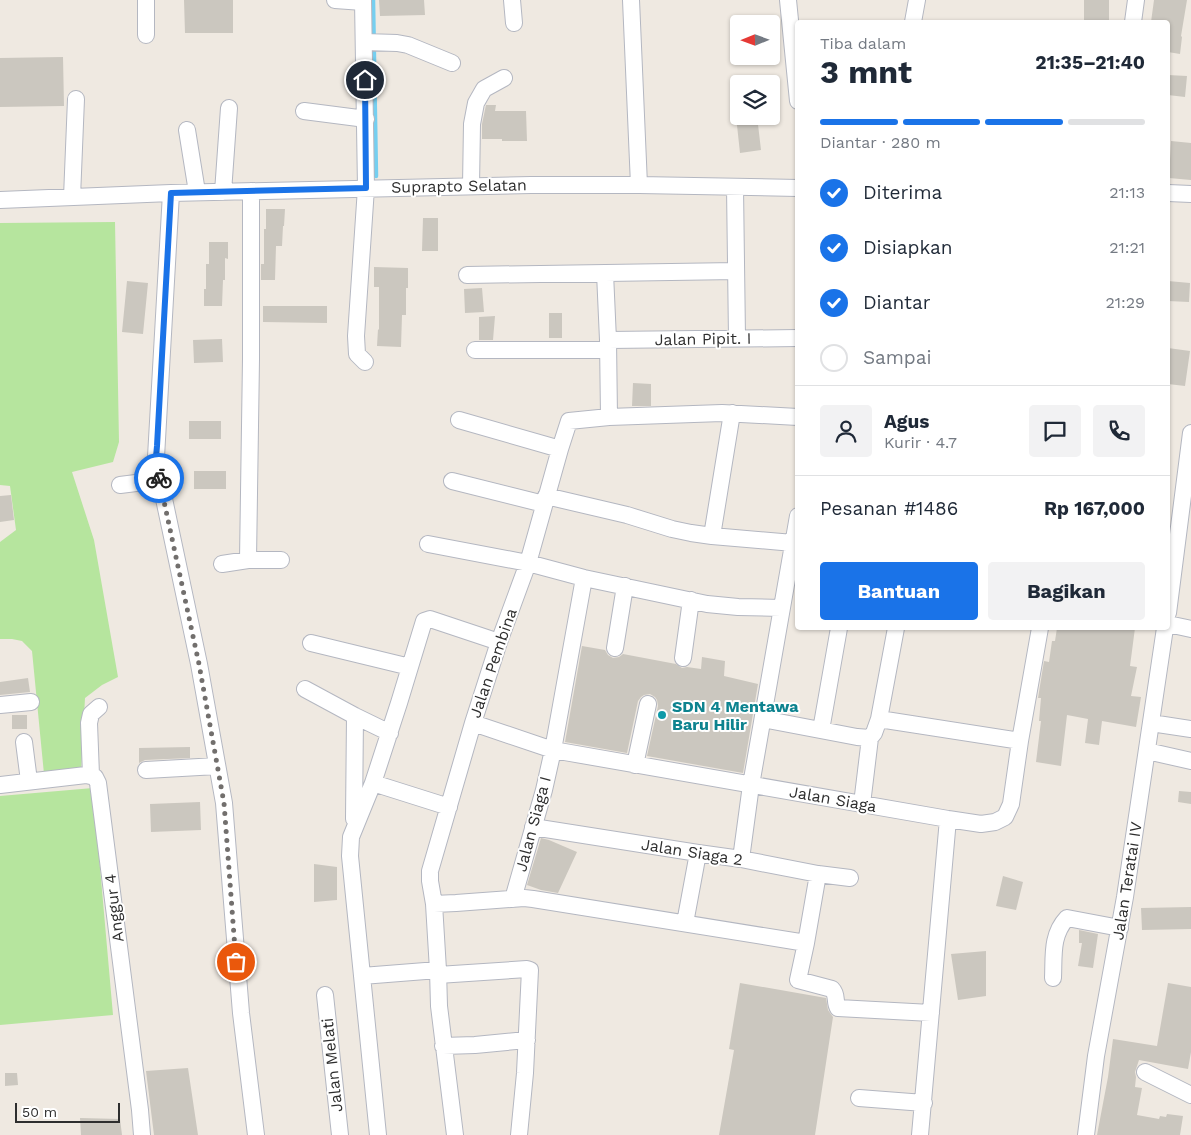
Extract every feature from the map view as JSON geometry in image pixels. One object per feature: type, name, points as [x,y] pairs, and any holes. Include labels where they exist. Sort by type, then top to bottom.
[{"type":"street","points":[[146,0],[146,36]]},
{"type":"street","points":[[334,0],[364,1],[366,188],[356,336],[357,354],[365,362]]},
{"type":"street","points":[[512,0],[514,23]]},
{"type":"street","points":[[631,0],[639,185]]},
{"type":"street","points":[[788,0],[795,71]]},
{"type":"street","points":[[913,20],[917,0]]},
{"type":"street","points":[[1133,20],[1136,0]]},
{"type":"street","points":[[364,42],[408,45],[452,63]]},
{"type":"street","points":[[471,186],[472,124],[476,103],[484,89],[504,78]]},
{"type":"street","points":[[72,197],[76,100]]},
{"type":"street","points":[[223,192],[229,108]]},
{"type":"street","points":[[304,111],[366,119]]},
{"type":"street","points":[[186,130],[197,192]]},
{"type":"street","name":"Suprapto Selatan","points":[[0,200],[197,192],[471,186],[639,185],[795,188]]},
{"type":"street","points":[[735,187],[737,338]]},
{"type":"street","points":[[248,560],[251,359],[250,191]]},
{"type":"street","points":[[171,193],[156,457],[218,766],[226,824],[241,1013],[256,1135]]},
{"type":"street","points":[[1170,193],[1191,194]]},
{"type":"street","points":[[467,275],[736,272]]},
{"type":"street","points":[[605,273],[609,417]]},
{"type":"street","name":"Jalan Pipit. I","points":[[475,350],[737,338],[795,338]]},
{"type":"street","name":"Jalan Pembina","points":[[455,1135],[438,1006],[434,904],[430,872],[473,723],[499,642],[528,563],[569,421],[609,417],[722,412],[795,417]]},
{"type":"street","points":[[712,536],[732,413]]},
{"type":"street","points":[[459,420],[560,449]]},
{"type":"street","points":[[1170,599],[1189,466],[1191,433]]},
{"type":"street","points":[[120,485],[160,480]]},
{"type":"street","points":[[452,482],[627,515],[672,529],[712,536],[794,543]]},
{"type":"street","points":[[741,859],[751,785],[795,536]]},
{"type":"street","points":[[428,544],[528,563],[584,578],[724,606],[781,608]]},
{"type":"street","points":[[222,564],[248,560],[281,560]]},
{"type":"street","name":"Jalan Siaga I","points":[[513,899],[544,790],[553,750],[584,578]]},
{"type":"street","points":[[615,648],[625,586]]},
{"type":"street","points":[[683,658],[692,600]]},
{"type":"street","points":[[378,1135],[350,856],[351,837],[373,783],[423,622],[427,619],[499,642]]},
{"type":"street","points":[[1170,624],[1191,629]]},
{"type":"street","points":[[821,730],[839,630]]},
{"type":"street","points":[[862,804],[870,738],[879,719],[896,630]]},
{"type":"street","name":"Jalan Siaga","points":[[473,723],[553,750],[948,819],[981,824],[995,822],[1005,817],[1012,804],[1020,741],[1040,630]]},
{"type":"street","name":"Jalan Teratai IV","points":[[1086,1135],[1096,1056],[1120,928],[1165,630]]},
{"type":"street","points":[[311,643],[410,667]]},
{"type":"street","points":[[305,689],[355,716],[390,732]]},
{"type":"street","points":[[0,705],[31,702]]},
{"type":"street","points":[[635,765],[648,704]]},
{"type":"street","name":"Anggur 4","points":[[98,707],[91,714],[88,723],[91,776],[95,777],[99,789],[142,1135]]},
{"type":"street","points":[[354,830],[355,716]]},
{"type":"street","points":[[763,718],[858,738],[870,738]]},
{"type":"street","points":[[879,719],[1020,741]]},
{"type":"street","points":[[1151,723],[1191,729]]},
{"type":"street","points":[[24,742],[29,781]]},
{"type":"street","points":[[1147,751],[1191,761]]},
{"type":"street","points":[[146,770],[218,766]]},
{"type":"street","points":[[0,785],[91,776]]},
{"type":"street","points":[[373,783],[449,807]]},
{"type":"street","points":[[920,1135],[948,819]]},
{"type":"street","name":"Jalan Siaga 2","points":[[533,827],[850,878]]},
{"type":"street","points":[[686,923],[698,854]]},
{"type":"street","points":[[818,874],[798,980],[832,989],[836,995],[836,1006],[838,1008],[932,1013]]},
{"type":"street","points":[[434,904],[524,898],[806,943]]},
{"type":"street","points":[[1053,978],[1055,940],[1061,925],[1067,918],[1120,928]]},
{"type":"street","points":[[362,976],[530,970],[525,1072],[519,1135]]},
{"type":"street","name":"Jalan Melati","points":[[325,995],[340,1135]]},
{"type":"street","points":[[443,1046],[526,1040]]},
{"type":"street","points":[[1144,1072],[1191,1095]]},
{"type":"street","points":[[859,1098],[924,1103]]},
{"type":"green space","points":[[115,222],[119,442],[113,462],[72,472],[94,540],[118,677],[102,685],[85,698],[81,772],[44,774],[32,651],[22,641],[0,639],[0,542],[16,530],[10,486],[0,485],[0,223]]},
{"type":"green space","points":[[93,788],[113,1015],[0,1025],[0,796]]},
{"type":"building","points":[[184,0],[233,0],[233,33],[185,33]]},
{"type":"building","points":[[379,0],[424,0],[425,15],[380,16]]},
{"type":"building","points":[[1084,0],[1109,0],[1109,20],[1084,20]]},
{"type":"building","points":[[1154,0],[1187,0],[1180,54],[1170,52],[1170,20],[1151,20]]},
{"type":"building","points":[[63,57],[64,106],[0,107],[0,58]]},
{"type":"building","points":[[1170,75],[1187,76],[1185,97],[1170,95]]},
{"type":"building","points":[[486,105],[496,105],[495,111],[526,111],[527,141],[482,139],[482,124]]},
{"type":"building","points":[[737,125],[758,125],[761,150],[740,153]]},
{"type":"building","points":[[1171,141],[1191,143],[1191,180],[1170,178]]},
{"type":"building","points":[[266,209],[285,209],[282,246],[276,246],[275,280],[261,280],[261,264],[264,264]]},
{"type":"building","points":[[423,218],[438,218],[438,251],[422,251]]},
{"type":"building","points":[[209,242],[228,242],[228,259],[225,258],[222,306],[204,306],[206,264],[209,264]]},
{"type":"building","points":[[374,267],[408,268],[406,315],[402,315],[401,347],[377,346],[379,287],[374,287]]},
{"type":"building","points":[[127,281],[148,283],[143,334],[122,332]]},
{"type":"building","points":[[1170,281],[1190,283],[1189,302],[1170,301]]},
{"type":"building","points":[[482,288],[484,312],[465,313],[464,289]]},
{"type":"building","points":[[263,306],[327,306],[327,323],[263,322]]},
{"type":"building","points":[[549,313],[562,313],[562,338],[549,338]]},
{"type":"building","points":[[495,316],[493,340],[479,340],[479,317]]},
{"type":"building","points":[[222,339],[223,362],[194,363],[193,340]]},
{"type":"building","points":[[1170,348],[1190,351],[1185,386],[1170,384]]},
{"type":"building","points":[[633,383],[651,384],[651,406],[632,406]]},
{"type":"building","points":[[189,421],[221,421],[221,439],[189,439]]},
{"type":"building","points":[[194,471],[226,471],[226,489],[194,489]]},
{"type":"building","points":[[11,495],[14,520],[0,522],[0,496]]},
{"type":"building","points":[[1057,630],[1135,630],[1130,666],[1137,667],[1131,696],[1141,697],[1136,727],[1102,721],[1099,745],[1085,743],[1088,719],[1067,715],[1061,766],[1036,762],[1041,721],[1039,721],[1041,698],[1038,698],[1044,661],[1049,662],[1052,641],[1055,641]]},
{"type":"building","name":"SDN 4 Mentawa Baru Hilir","points":[[582,646],[605,650],[613,658],[623,654],[676,664],[682,668],[701,669],[702,657],[725,661],[724,676],[758,684],[743,773],[647,756],[658,706],[655,697],[650,694],[644,695],[638,701],[627,753],[565,742]]},
{"type":"building","points":[[28,678],[30,692],[0,695],[0,682]]},
{"type":"building","points":[[12,715],[27,715],[27,729],[12,729]]},
{"type":"building","points":[[190,747],[190,758],[145,760],[139,763],[139,748]]},
{"type":"building","points":[[1179,791],[1191,792],[1191,804],[1178,802]]},
{"type":"building","points":[[200,802],[201,830],[151,832],[150,804]]},
{"type":"building","points":[[541,838],[577,852],[558,893],[527,885]]},
{"type":"building","points":[[314,864],[337,867],[337,900],[314,902]]},
{"type":"building","points":[[1003,876],[1023,882],[1016,910],[996,906]]},
{"type":"building","points":[[1191,907],[1191,929],[1142,930],[1141,908]]},
{"type":"building","points":[[1079,930],[1098,934],[1093,968],[1078,966],[1082,943],[1079,943]]},
{"type":"building","points":[[986,951],[986,996],[958,1000],[951,954]]},
{"type":"building","points":[[740,983],[826,998],[828,1010],[833,1017],[815,1135],[719,1135],[734,1050],[729,1049]]},
{"type":"building","points":[[1168,983],[1191,987],[1191,1052],[1188,1069],[1139,1060],[1135,1072],[1135,1087],[1142,1088],[1137,1115],[1159,1119],[1160,1116],[1166,1117],[1167,1114],[1183,1116],[1180,1135],[1097,1135],[1113,1039],[1157,1046]]},
{"type":"building","points":[[188,1068],[198,1135],[154,1135],[146,1071]]},
{"type":"building","points":[[5,1073],[17,1073],[18,1085],[5,1086]]},
{"type":"building","points":[[80,1118],[120,1119],[122,1135],[81,1135]]},
{"type":"waterway","points":[[373,0],[376,176]]},
{"type":"way so far","points":[[159,478],[199,664],[224,803],[236,962]]},
{"type":"place","name":"SDN 4 Mentawa Baru Hilir","points":[[662,715]]},
{"type":"route","points":[[159,478],[156,457],[171,193],[366,188],[365,80]]}]
